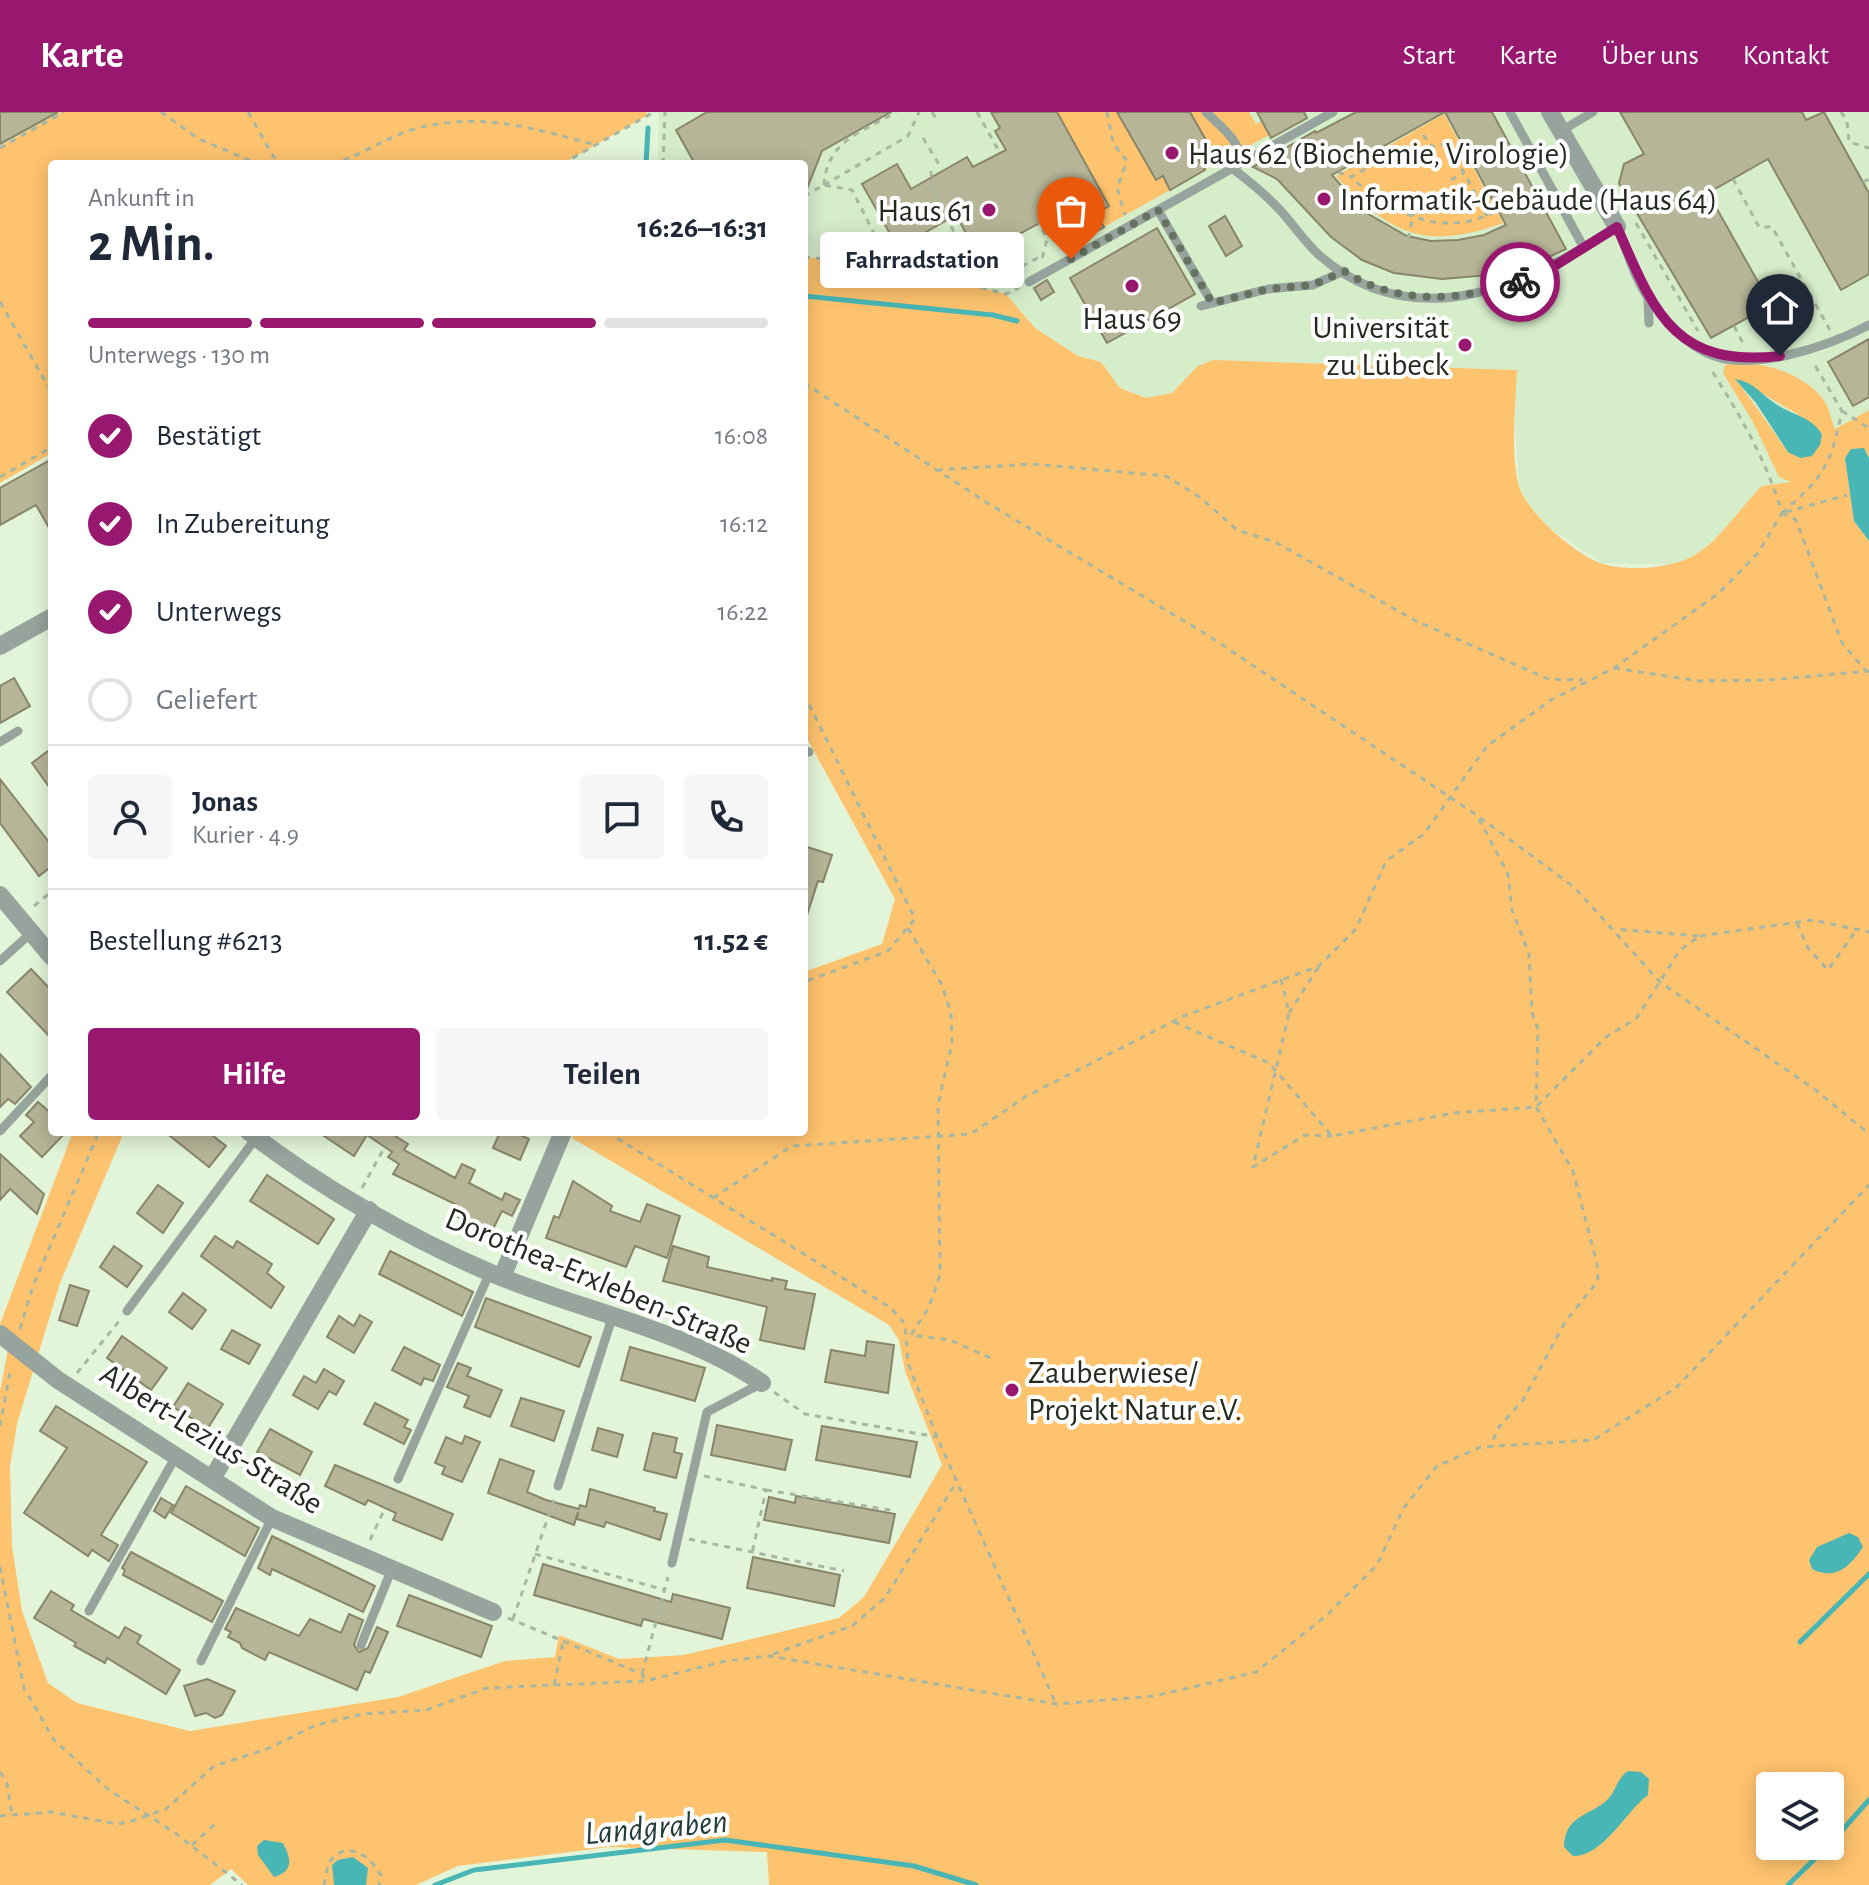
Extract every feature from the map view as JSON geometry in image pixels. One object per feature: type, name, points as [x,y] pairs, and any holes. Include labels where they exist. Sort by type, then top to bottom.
[{"type":"street","points":[[1550,112],[1617,227]]},
{"type":"street","points":[[0,646],[48,619]]},
{"type":"street","points":[[0,895],[48,952]]},
{"type":"street","name":"Dorothea-Erxleben-Straße","points":[[254,1136],[329,1189],[496,1274],[726,1359],[762,1383]]},
{"type":"street","points":[[496,1274],[561,1136]]},
{"type":"street","points":[[212,1479],[362,1206]]},
{"type":"street","name":"Albert-Lezius-Straße","points":[[0,1334],[68,1384],[272,1518],[493,1612]]},
{"type":"lane","points":[[1206,112],[1234,139],[1238,166],[1322,257],[1378,289],[1417,297],[1455,298],[1524,280],[1617,227],[1648,299],[1681,335],[1712,355],[1752,359],[1780,356],[1808,350],[1869,325]]},
{"type":"lane","points":[[1029,282],[1333,112]]},
{"type":"lane","points":[[1510,112],[1584,248]]},
{"type":"lane","points":[[1561,131],[1593,112]]},
{"type":"lane","points":[[1158,210],[1212,303]]},
{"type":"lane","points":[[1201,306],[1268,289],[1313,285],[1344,271]]},
{"type":"lane","points":[[1648,299],[1649,323]]},
{"type":"lane","points":[[0,742],[18,731]]},
{"type":"lane","points":[[0,961],[25,926]]},
{"type":"lane","points":[[0,1131],[48,1079]]},
{"type":"lane","points":[[127,1311],[252,1136]]},
{"type":"lane","points":[[398,1479],[496,1274]]},
{"type":"lane","points":[[558,1486],[612,1318]]},
{"type":"lane","points":[[672,1563],[707,1412],[762,1383]]},
{"type":"lane","points":[[89,1611],[176,1456]]},
{"type":"lane","points":[[201,1661],[272,1518]]},
{"type":"lane","points":[[361,1645],[391,1571]]},
{"type":"path","points":[[0,148],[64,112]]},
{"type":"path","points":[[161,112],[199,139],[249,160]]},
{"type":"path","points":[[248,112],[276,160]]},
{"type":"path","points":[[569,160],[654,112]]},
{"type":"path","points":[[663,160],[665,112]]},
{"type":"path","points":[[824,185],[825,164],[833,149],[896,112]]},
{"type":"path","points":[[808,194],[908,136],[919,112]]},
{"type":"path","points":[[932,112],[937,120]]},
{"type":"path","points":[[977,112],[1000,153]]},
{"type":"path","points":[[1107,112],[1113,143],[1127,161],[1117,188],[1119,203],[1131,225]]},
{"type":"path","points":[[1841,112],[1847,121],[1849,142],[1869,148]]},
{"type":"path","points":[[342,160],[418,128],[463,120],[500,118],[531,124],[596,145]]},
{"type":"path","points":[[1351,177],[1424,136],[1433,147],[1448,143],[1487,216]]},
{"type":"path","points":[[923,138],[940,166]]},
{"type":"path","points":[[1393,154],[1398,163]]},
{"type":"path","points":[[931,171],[932,191],[984,287]]},
{"type":"path","points":[[1338,172],[1351,177],[1377,201],[1413,218],[1447,223],[1487,216],[1498,210]]},
{"type":"path","points":[[1451,180],[1464,173]]},
{"type":"path","points":[[1733,179],[1759,227],[1772,227],[1836,340]]},
{"type":"path","points":[[1863,182],[1869,179]]},
{"type":"path","points":[[824,185],[852,190],[881,247],[898,266]]},
{"type":"path","points":[[1408,239],[1417,199]]},
{"type":"path","points":[[1001,278],[1041,256],[1047,239],[1037,219]]},
{"type":"path","points":[[1641,232],[1712,355]]},
{"type":"path","points":[[1041,256],[1049,271]]},
{"type":"path","points":[[808,257],[898,266],[1010,293],[1029,282]]},
{"type":"path","points":[[992,261],[1010,293]]},
{"type":"path","points":[[0,302],[48,386]]},
{"type":"path","points":[[1755,314],[1780,356]]},
{"type":"path","points":[[1734,326],[1752,359]]},
{"type":"path","points":[[1808,350],[1842,411],[1869,428]]},
{"type":"path","points":[[1710,367],[1745,422],[1767,465],[1782,513],[1796,520],[1842,643],[1868,671]]},
{"type":"path","points":[[808,386],[937,470],[1209,636],[1478,816],[1574,887],[1660,982],[1817,1091],[1869,1134]]},
{"type":"path","points":[[1700,936],[1680,950],[1636,1019],[1606,1037],[1536,1107],[1454,1113],[1332,1136],[1305,1135],[1253,1167],[1289,1013],[1319,966],[1356,929],[1386,861],[1424,834],[1487,746],[1584,680],[1614,668],[1719,593],[1758,553],[1782,513],[1816,483],[1832,459],[1842,411]]},
{"type":"path","points":[[0,477],[48,449]]},
{"type":"path","points":[[937,470],[1032,464],[1166,476],[1201,498],[1237,530],[1275,542],[1416,621],[1548,679],[1584,680]]},
{"type":"path","points":[[1782,513],[1847,495]]},
{"type":"path","points":[[1614,668],[1699,681],[1769,680],[1868,671]]},
{"type":"path","points":[[808,702],[915,919],[888,951],[808,981]]},
{"type":"path","points":[[1478,816],[1508,874],[1512,910],[1529,954],[1532,1013],[1538,1029],[1536,1107],[1573,1171],[1597,1264],[1598,1281],[1565,1322],[1523,1400],[1499,1427],[1491,1446]]},
{"type":"path","points":[[25,926],[48,896]]},
{"type":"path","points":[[1615,929],[1700,936],[1813,920],[1869,932]]},
{"type":"path","points":[[1797,923],[1808,948],[1828,970],[1857,929]]},
{"type":"path","points":[[908,928],[941,983],[951,1013],[952,1043],[938,1105],[940,1275],[929,1307],[911,1335],[950,1340],[993,1359]]},
{"type":"path","points":[[713,1198],[792,1146],[940,1133],[971,1134],[1025,1097],[1174,1022],[1319,966]]},
{"type":"path","points":[[1281,979],[1289,1013]]},
{"type":"path","points":[[1174,1022],[1269,1063],[1332,1136]]},
{"type":"path","points":[[0,1426],[15,1347],[33,1286],[97,1136]]},
{"type":"path","points":[[362,1206],[391,1136]]},
{"type":"path","points":[[613,1136],[891,1308],[905,1324],[908,1363],[937,1437],[1056,1704]]},
{"type":"path","points":[[769,1656],[1056,1704],[1154,1696],[1256,1672],[1327,1615],[1377,1565],[1403,1509],[1437,1466],[1481,1447],[1593,1440],[1676,1388],[1869,1185]]},
{"type":"path","points":[[68,1384],[127,1311]]},
{"type":"path","points":[[762,1383],[805,1414],[937,1437]]},
{"type":"path","points":[[693,1473],[766,1490],[896,1511]]},
{"type":"path","points":[[362,1558],[398,1479]]},
{"type":"path","points":[[0,1816],[52,1812],[117,1824],[166,1809],[214,1766],[267,1749],[316,1725],[363,1714],[426,1710],[487,1688],[645,1681],[726,1661],[769,1656],[852,1626],[885,1598],[957,1480]]},
{"type":"path","points":[[512,1620],[558,1486]]},
{"type":"path","points":[[752,1553],[766,1490]]},
{"type":"path","points":[[678,1537],[844,1571]]},
{"type":"path","points":[[535,1554],[665,1590]]},
{"type":"path","points":[[645,1681],[642,1674],[672,1563]]},
{"type":"path","points":[[0,1567],[24,1688],[54,1740],[109,1790],[191,1845],[242,1885]]},
{"type":"path","points":[[493,1612],[642,1674]]},
{"type":"path","points":[[554,1685],[563,1642]]},
{"type":"path","points":[[0,1772],[7,1783],[12,1814]]},
{"type":"path","points":[[191,1845],[216,1823]]},
{"type":"path","points":[[324,1885],[329,1862],[340,1852],[353,1851],[366,1855],[376,1864],[381,1876],[379,1885]]},
{"type":"shaded area","points":[[61,112],[646,112],[648,115],[569,160],[48,160],[48,455],[0,483],[0,146]]},
{"type":"shaded area","name":"Universität zu Lübeck","points":[[646,112],[1869,112],[1869,410],[1834,429],[1794,482],[1745,503],[1723,531],[1697,554],[1673,565],[1601,563],[1551,529],[1528,503],[1519,486],[1515,425],[1517,370],[1198,366],[1172,393],[1146,398],[1120,388],[1101,362],[1078,356],[1035,328],[808,287],[808,160],[658,160],[659,113]]},
{"type":"shaded area","points":[[1057,112],[1117,112],[1155,179],[1163,176],[1170,190],[1104,227],[1096,213],[1109,205]]},
{"type":"shaded area","points":[[1190,112],[1249,112],[1256,124],[1262,121],[1269,135],[1205,170],[1197,157],[1210,149]]},
{"type":"shaded area","points":[[1444,114],[1503,223],[1452,236],[1410,232],[1374,212],[1336,176]]},
{"type":"shaded area","points":[[808,257],[898,266],[1006,294],[1035,328],[1078,356],[1101,362],[1120,388],[1146,398],[1172,393],[1198,366],[1213,360],[1517,370],[1515,459],[1524,497],[1542,520],[1567,543],[1592,559],[1613,566],[1649,568],[1673,564],[1693,556],[1721,533],[1762,486],[1791,482],[1779,477],[1753,422],[1723,373],[1725,365],[1765,366],[1792,375],[1823,399],[1835,429],[1869,410],[1869,458],[1863,448],[1845,458],[1854,521],[1869,541],[1869,1885],[769,1885],[767,1852],[609,1847],[458,1866],[416,1885],[248,1885],[231,1869],[210,1885],[0,1885],[0,1391],[11,1333],[0,1324],[71,1136],[122,1136],[60,1283],[17,1424],[10,1467],[12,1546],[22,1611],[48,1683],[77,1703],[190,1731],[398,1697],[505,1661],[555,1657],[559,1635],[619,1659],[684,1655],[839,1618],[864,1597],[942,1465],[905,1371],[899,1340],[889,1325],[572,1138],[808,1136],[808,971],[882,944],[895,899],[808,740]],"holes":[[[1736,379],[1798,414],[1788,452]]]},
{"type":"water","points":[[1735,379],[1751,385],[1817,428],[1822,434],[1820,445],[1812,456],[1800,458],[1788,452],[1756,403]]},
{"type":"water","points":[[1864,448],[1869,458],[1869,541],[1854,521],[1845,458],[1851,449]]},
{"type":"water","points":[[1849,1533],[1858,1537],[1863,1547],[1853,1560],[1835,1572],[1812,1569],[1809,1560],[1817,1547]]},
{"type":"water","points":[[1628,1771],[1641,1772],[1649,1779],[1648,1795],[1604,1841],[1584,1854],[1573,1856],[1564,1847],[1568,1829],[1577,1819],[1605,1802]]},
{"type":"water","points":[[264,1840],[283,1843],[288,1854],[288,1868],[274,1877],[258,1855],[257,1846]]},
{"type":"water","points":[[353,1857],[368,1868],[366,1885],[334,1885],[332,1865],[338,1860]]},
{"type":"building","points":[[0,112],[58,112],[0,144]]},
{"type":"building","points":[[707,112],[891,112],[822,151],[808,186],[808,160],[693,160],[676,130]]},
{"type":"building","points":[[991,112],[1057,112],[1109,206],[1096,213],[1104,227],[1068,247],[1060,233],[1054,236],[1045,220],[1014,237],[1019,246],[984,266],[956,215],[898,248],[862,184],[897,164],[911,189],[967,157],[973,167],[1006,150],[995,131],[1000,128]]},
{"type":"building","name":"Haus 62 (Biochemie, Virologie)","points":[[1117,112],[1190,112],[1211,149],[1197,157],[1205,170],[1170,190],[1163,176],[1156,180]]},
{"type":"building","points":[[1257,112],[1304,112],[1307,118],[1271,138]]},
{"type":"building","name":"Informatik-Gebäude (Haus 64)","points":[[1356,112],[1445,112],[1492,112],[1566,249],[1530,266],[1527,260],[1489,275],[1442,279],[1394,273],[1362,260],[1331,237],[1277,179],[1253,167]],"holes":[[[1445,112],[1506,225],[1484,235],[1458,240],[1431,241],[1407,236],[1363,211],[1332,175]]]},
{"type":"building","points":[[1620,112],[1802,112],[1806,120],[1824,112],[1869,193],[1869,274],[1841,290],[1768,159],[1708,193],[1771,305],[1711,338],[1619,183],[1624,164],[1644,154]]},
{"type":"building","points":[[1225,216],[1242,246],[1226,256],[1209,226]]},
{"type":"building","name":"Haus 69","points":[[1157,228],[1195,294],[1107,343],[1070,278]]},
{"type":"building","points":[[1047,280],[1054,292],[1041,300],[1034,288]]},
{"type":"building","points":[[1869,339],[1869,397],[1853,406],[1828,362]]},
{"type":"building","points":[[48,461],[48,526],[36,505],[0,525],[0,488]]},
{"type":"building","points":[[14,678],[30,706],[0,723],[0,686]]},
{"type":"building","points":[[48,751],[48,785],[32,763]]},
{"type":"building","points":[[0,779],[48,841],[48,869],[39,876],[0,823]]},
{"type":"building","points":[[808,847],[832,855],[823,882],[818,881],[808,912]]},
{"type":"building","points":[[31,969],[48,987],[48,1035],[7,992]]},
{"type":"building","points":[[0,1054],[31,1087],[15,1104],[8,1099],[0,1107]]},
{"type":"building","points":[[38,1102],[48,1111],[48,1136],[62,1136],[42,1157],[20,1136],[34,1122],[26,1115]]},
{"type":"building","points":[[170,1136],[213,1136],[226,1146],[209,1167]]},
{"type":"building","points":[[324,1136],[366,1136],[354,1156]]},
{"type":"building","points":[[368,1136],[395,1136],[408,1144],[404,1150],[455,1178],[462,1164],[475,1170],[469,1183],[502,1200],[505,1193],[520,1200],[512,1216],[502,1211],[491,1233],[450,1213],[455,1204],[393,1174],[399,1164],[388,1157],[392,1152]]},
{"type":"building","points":[[498,1136],[529,1139],[520,1160],[493,1148]]},
{"type":"building","points":[[0,1154],[44,1194],[37,1214],[10,1189],[0,1200]]},
{"type":"building","points":[[267,1175],[334,1219],[318,1244],[250,1201]]},
{"type":"building","points":[[573,1181],[612,1206],[610,1211],[640,1222],[647,1204],[680,1216],[667,1258],[635,1246],[626,1267],[546,1238],[554,1216],[559,1218]]},
{"type":"building","points":[[158,1185],[183,1203],[163,1233],[137,1213]]},
{"type":"building","points":[[215,1236],[233,1248],[237,1241],[272,1264],[267,1273],[284,1287],[271,1308],[201,1256]]},
{"type":"building","points":[[114,1246],[142,1266],[127,1287],[100,1267]]},
{"type":"building","points":[[673,1246],[709,1257],[707,1267],[772,1281],[772,1278],[787,1281],[785,1289],[815,1294],[804,1349],[760,1340],[767,1307],[663,1281]]},
{"type":"building","points":[[390,1251],[473,1292],[462,1316],[379,1274]]},
{"type":"building","points":[[70,1285],[89,1291],[77,1326],[59,1320]]},
{"type":"building","points":[[183,1293],[206,1310],[192,1329],[169,1312]]},
{"type":"building","points":[[486,1298],[591,1337],[579,1367],[475,1327]]},
{"type":"building","points":[[360,1315],[372,1322],[354,1353],[327,1337],[339,1316],[354,1326]]},
{"type":"building","points":[[232,1330],[260,1345],[249,1364],[221,1349]]},
{"type":"building","points":[[122,1336],[167,1368],[151,1390],[107,1358]]},
{"type":"building","points":[[867,1341],[894,1345],[888,1393],[825,1382],[831,1350],[865,1356]]},
{"type":"building","points":[[404,1347],[440,1365],[433,1381],[424,1378],[421,1385],[392,1370]]},
{"type":"building","points":[[630,1347],[705,1368],[695,1401],[621,1380]]},
{"type":"building","points":[[458,1363],[471,1368],[467,1376],[502,1390],[490,1417],[464,1407],[469,1396],[447,1387]]},
{"type":"building","points":[[324,1369],[344,1381],[336,1395],[329,1391],[318,1409],[293,1395],[304,1376],[316,1383]]},
{"type":"building","points":[[188,1383],[223,1404],[208,1428],[173,1407]]},
{"type":"building","points":[[521,1398],[564,1411],[554,1441],[511,1426]]},
{"type":"building","points":[[375,1403],[408,1420],[404,1427],[411,1430],[404,1444],[364,1424]]},
{"type":"building","points":[[56,1406],[147,1462],[101,1535],[118,1545],[109,1561],[92,1550],[88,1556],[24,1513],[67,1448],[40,1431]]},
{"type":"building","points":[[717,1425],[792,1440],[785,1470],[711,1455]]},
{"type":"building","points":[[822,1426],[917,1442],[910,1477],[816,1460]]},
{"type":"building","points":[[598,1428],[623,1435],[617,1457],[592,1450]]},
{"type":"building","points":[[270,1429],[312,1452],[300,1475],[257,1452]]},
{"type":"building","points":[[653,1433],[677,1438],[674,1452],[682,1454],[676,1478],[644,1470]]},
{"type":"building","points":[[465,1436],[480,1442],[462,1482],[442,1474],[445,1467],[435,1463],[446,1437],[462,1444]]},
{"type":"building","points":[[500,1459],[534,1471],[527,1492],[546,1500],[579,1509],[580,1505],[586,1507],[590,1489],[667,1514],[660,1540],[606,1522],[604,1527],[577,1519],[578,1512],[574,1525],[488,1493]]},
{"type":"building","points":[[335,1465],[453,1514],[442,1540],[393,1520],[396,1513],[368,1500],[365,1505],[325,1486]]},
{"type":"building","points":[[186,1486],[259,1528],[245,1556],[171,1513]]},
{"type":"building","points":[[796,1496],[895,1514],[889,1543],[764,1520],[769,1497],[795,1503]]},
{"type":"building","points":[[161,1498],[173,1505],[165,1518],[154,1511]]},
{"type":"building","points":[[272,1536],[375,1586],[363,1612],[272,1569],[270,1575],[258,1568]]},
{"type":"building","points":[[131,1552],[223,1601],[212,1622],[123,1575],[125,1570],[122,1568]]},
{"type":"building","points":[[753,1557],[840,1575],[834,1606],[747,1588]]},
{"type":"building","points":[[543,1564],[671,1602],[673,1594],[730,1608],[722,1639],[643,1619],[641,1626],[534,1595]]},
{"type":"building","points":[[51,1591],[74,1605],[71,1610],[119,1638],[125,1627],[141,1636],[137,1643],[180,1670],[166,1694],[107,1658],[105,1663],[74,1646],[76,1643],[34,1618]]},
{"type":"building","points":[[409,1595],[492,1626],[481,1657],[397,1626]]},
{"type":"building","points":[[236,1608],[299,1636],[310,1619],[341,1633],[349,1614],[363,1620],[354,1645],[359,1652],[368,1648],[377,1627],[388,1632],[370,1673],[365,1671],[357,1690],[269,1652],[265,1660],[242,1648],[240,1643],[228,1637],[231,1632],[225,1629]]},
{"type":"building","points":[[207,1679],[235,1691],[222,1715],[215,1718],[206,1713],[195,1716],[184,1686]]},
{"type":"waterway","points":[[646,160],[648,128]]},
{"type":"waterway","points":[[808,296],[993,315],[1017,321]]},
{"type":"waterway","points":[[1800,1642],[1869,1574]]},
{"type":"waterway","name":"Landgraben","points":[[1844,1828],[1869,1800]]},
{"type":"waterway","name":"Landgraben","points":[[435,1885],[474,1870],[725,1840],[914,1866],[976,1885]]},
{"type":"waterway","name":"Landgraben","points":[[1788,1885],[1814,1860]]},
{"type":"way so far","points":[[1071,259],[1158,210],[1212,303],[1268,289],[1313,285],[1344,271],[1378,289],[1417,297],[1455,298],[1520,282]]},
{"type":"place","name":"Haus 62 (Biochemie, Virologie)","points":[[1172,153]]},
{"type":"place","name":"Informatik-Gebäude (Haus 64)","points":[[1324,199]]},
{"type":"place","name":"Haus 61","points":[[989,210]]},
{"type":"place","name":"Fahrradstation","points":[[1071,259]]},
{"type":"place","name":"Haus 69","points":[[1132,286]]},
{"type":"place","name":"Universität zu Lübeck","points":[[1465,345]]},
{"type":"place","name":"Zauberwiese/ Projekt Natur e.V.","points":[[1012,1390]]},
{"type":"route","points":[[1520,282],[1556,265],[1617,227],[1648,299],[1684,337],[1704,352],[1730,359],[1780,356]]}]
